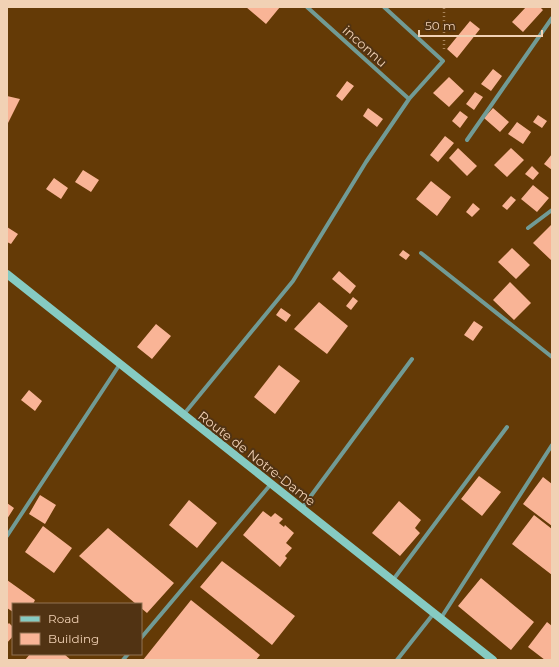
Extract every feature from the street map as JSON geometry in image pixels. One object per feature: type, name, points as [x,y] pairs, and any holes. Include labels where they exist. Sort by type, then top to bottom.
[{"type":"street","name":"inconnu","points":[[307,7],[409,99]]},
{"type":"street","points":[[184,415],[293,281],[366,162],[409,99],[443,61],[384,7]]},
{"type":"street","points":[[467,140],[552,18]]},
{"type":"street","points":[[528,228],[552,210]]},
{"type":"street","points":[[421,253],[552,357]]},
{"type":"street","name":"Route de Notre-Dame","points":[[7,274],[493,660]]},
{"type":"street","points":[[301,508],[412,359]]},
{"type":"street","points":[[7,536],[120,364]]},
{"type":"street","points":[[393,580],[507,426]]},
{"type":"street","points":[[441,618],[552,445]]},
{"type":"street","points":[[142,637],[271,484]]},
{"type":"street","points":[[397,660],[434,613]]},
{"type":"path","points":[[443,61],[444,7]]},
{"type":"building","points":[[246,7],[280,7],[266,24]]},
{"type":"building","points":[[526,7],[540,7],[543,10],[523,32],[512,22]]},
{"type":"building","points":[[470,21],[480,29],[457,58],[447,49]]},
{"type":"building","points":[[493,69],[502,76],[491,91],[481,84]]},
{"type":"building","points":[[449,77],[464,91],[449,107],[433,93]]},
{"type":"building","points":[[347,81],[354,86],[342,101],[336,96]]},
{"type":"building","points":[[475,92],[483,97],[474,110],[466,104]]},
{"type":"building","points":[[7,96],[20,99],[7,125]]},
{"type":"building","points":[[368,108],[383,119],[377,127],[363,116]]},
{"type":"building","points":[[493,108],[509,122],[500,132],[484,118]]},
{"type":"building","points":[[460,111],[468,117],[460,128],[452,121]]},
{"type":"building","points":[[538,115],[547,121],[542,128],[533,122]]},
{"type":"building","points":[[517,122],[531,132],[523,144],[508,134]]},
{"type":"building","points":[[445,136],[454,143],[438,162],[430,155]]},
{"type":"building","points":[[458,148],[477,166],[467,176],[449,158]]},
{"type":"building","points":[[511,148],[524,160],[507,177],[494,165]]},
{"type":"building","points":[[552,154],[552,170],[544,164]]},
{"type":"building","points":[[532,166],[539,173],[533,180],[525,174]]},
{"type":"building","points":[[83,170],[99,180],[91,192],[75,182]]},
{"type":"building","points":[[54,178],[68,188],[61,199],[46,189]]},
{"type":"building","points":[[431,181],[451,197],[437,216],[416,199]]},
{"type":"building","points":[[533,185],[549,198],[537,212],[521,199]]},
{"type":"building","points":[[511,196],[516,200],[507,210],[502,206]]},
{"type":"building","points":[[473,203],[480,209],[472,217],[466,212]]},
{"type":"building","points":[[552,224],[552,261],[533,243]]},
{"type":"building","points":[[7,227],[18,234],[11,244],[7,242]]},
{"type":"building","points":[[512,248],[530,265],[516,279],[498,262]]},
{"type":"building","points":[[403,250],[410,255],[406,260],[399,255]]},
{"type":"building","points":[[339,271],[356,286],[350,294],[332,279]]},
{"type":"building","points":[[510,282],[531,303],[514,320],[493,300]]},
{"type":"building","points":[[353,297],[358,301],[351,310],[346,306]]},
{"type":"building","points":[[319,302],[348,326],[327,354],[294,329]]},
{"type":"building","points":[[281,308],[291,315],[286,322],[276,315]]},
{"type":"building","points":[[474,321],[483,327],[473,341],[464,335]]},
{"type":"building","points":[[156,324],[171,336],[152,359],[137,347]]},
{"type":"building","points":[[279,365],[300,381],[275,414],[254,397]]},
{"type":"building","points":[[29,390],[42,401],[35,411],[21,400]]},
{"type":"building","points":[[479,476],[501,492],[482,516],[461,499]]},
{"type":"building","points":[[543,477],[552,484],[552,526],[523,504]]},
{"type":"building","points":[[40,495],[56,505],[45,524],[29,514]]},
{"type":"building","points":[[189,500],[217,523],[197,548],[169,525]]},
{"type":"building","points":[[399,501],[421,520],[415,528],[420,533],[400,556],[372,533]]},
{"type":"building","points":[[7,503],[14,508],[7,519]]},
{"type":"building","points":[[263,511],[271,517],[275,513],[283,519],[279,523],[284,527],[285,525],[294,533],[286,543],[292,548],[285,556],[287,558],[280,567],[243,535]]},
{"type":"building","points":[[534,515],[552,529],[552,575],[512,544]]},
{"type":"building","points":[[43,526],[72,548],[54,573],[25,552]]},
{"type":"building","points":[[108,528],[174,583],[147,613],[142,609],[142,603],[135,603],[79,556]]},
{"type":"building","points":[[222,561],[295,616],[272,645],[200,587]]},
{"type":"building","points":[[481,578],[534,622],[511,650],[458,606]]},
{"type":"building","points":[[7,580],[35,600],[34,603],[12,603],[12,611],[7,608]]},
{"type":"building","points":[[191,600],[260,655],[256,660],[143,660]]},
{"type":"building","points":[[547,622],[552,626],[552,660],[545,660],[528,647]]},
{"type":"building","points":[[9,623],[12,626],[12,637],[7,643],[7,625]]},
{"type":"building","points":[[29,655],[65,655],[71,660],[25,660]]}]
